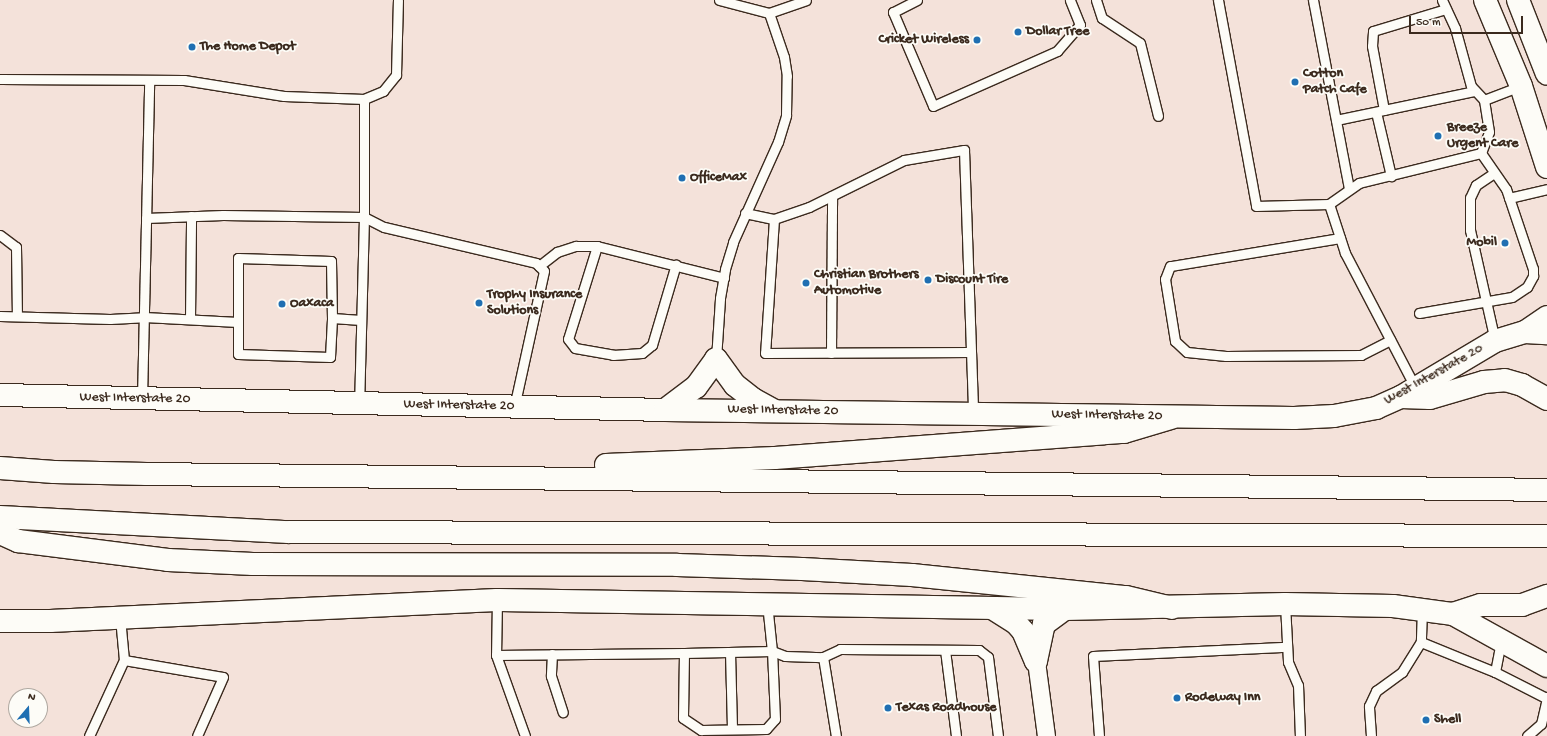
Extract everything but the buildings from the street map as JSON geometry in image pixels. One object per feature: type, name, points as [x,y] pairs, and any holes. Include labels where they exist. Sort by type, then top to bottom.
[{"type":"main road","points":[[1485,0],[1521,86],[1547,167]]},
{"type":"main road","points":[[1518,0],[1541,41],[1547,74]]},
{"type":"main road","points":[[1525,332],[1547,317]]},
{"type":"main road","name":"West Interstate 20","points":[[0,395],[665,410],[973,413],[1171,418],[1294,418],[1334,416],[1376,408],[1408,393],[1495,341],[1525,332],[1547,333]]},
{"type":"main road","points":[[665,410],[696,387],[716,359],[735,385],[753,399],[774,410]]},
{"type":"main road","points":[[1408,393],[1430,398],[1484,382],[1505,380],[1522,385],[1547,399]]},
{"type":"main road","points":[[523,479],[558,465],[686,463],[912,449],[1124,432],[1171,418]]},
{"type":"main road","points":[[0,468],[139,474],[1547,490]]},
{"type":"main road","points":[[0,517],[289,532],[1547,536]]},
{"type":"main road","points":[[0,533],[18,541],[168,560],[254,564],[677,565],[919,575],[1126,597],[1172,608]]},
{"type":"main road","points":[[1453,614],[1481,605],[1509,606],[1530,604],[1547,596]]},
{"type":"main road","points":[[0,621],[120,618],[497,600],[767,603],[1065,609],[1172,608],[1285,604],[1393,606],[1453,614],[1501,639],[1547,666]]},
{"type":"main road","points":[[991,608],[1016,623],[1023,631],[1036,661]]},
{"type":"main road","points":[[1036,661],[1044,624],[1065,609]]},
{"type":"street","points":[[1036,661],[1046,736]]},
{"type":"lane","points":[[0,79],[184,80],[284,96],[364,99],[383,91],[396,75],[398,0]]},
{"type":"lane","points":[[719,0],[769,13],[806,0]]},
{"type":"lane","points":[[917,0],[894,12],[933,106],[1057,50],[1080,25],[1070,0]]},
{"type":"lane","points":[[1096,0],[1102,18],[1140,43],[1158,116]]},
{"type":"lane","points":[[1218,0],[1256,206],[1329,204],[1349,189],[1360,183],[1481,153]]},
{"type":"lane","points":[[1313,0],[1349,189]]},
{"type":"lane","points":[[1442,0],[1455,28],[1471,86],[1484,100],[1489,132],[1481,153]]},
{"type":"lane","points":[[1391,176],[1380,111],[1372,46],[1373,31],[1446,9]]},
{"type":"lane","points":[[716,359],[724,278],[733,242],[778,142],[786,114],[787,76],[784,57],[769,13]]},
{"type":"lane","points":[[142,398],[150,80]]},
{"type":"lane","points":[[1484,100],[1521,86]]},
{"type":"lane","points":[[1336,120],[1475,91]]},
{"type":"lane","points":[[359,404],[364,217],[364,99]]},
{"type":"lane","points":[[745,213],[774,219],[832,196],[904,160],[964,150],[973,413]]},
{"type":"lane","points":[[1420,313],[1512,297],[1527,287],[1533,276],[1533,269],[1509,198],[1481,153]]},
{"type":"lane","points":[[1494,172],[1476,185],[1470,198],[1470,230],[1484,302],[1495,341]]},
{"type":"lane","points":[[1509,198],[1547,189]]},
{"type":"lane","points":[[831,353],[832,196]]},
{"type":"lane","points":[[1329,204],[1345,253],[1390,340],[1408,393]]},
{"type":"lane","points":[[146,218],[191,216],[364,217],[384,227],[462,244],[536,263],[544,271],[514,407]]},
{"type":"lane","points":[[190,319],[191,216]]},
{"type":"lane","points":[[774,219],[765,353],[971,352]]},
{"type":"lane","points":[[0,235],[16,247],[17,316]]},
{"type":"lane","points":[[1340,238],[1170,266],[1164,279],[1175,341],[1187,352],[1226,356],[1361,355],[1390,340]]},
{"type":"lane","points":[[539,266],[557,252],[576,246],[597,246],[676,264],[724,278]]},
{"type":"lane","points":[[597,246],[568,339],[575,348],[613,355],[642,353],[652,345],[676,264]]},
{"type":"lane","points":[[238,258],[331,261],[332,318],[330,357],[238,354],[238,258]]},
{"type":"lane","points":[[0,316],[110,319],[144,317],[238,322]]},
{"type":"lane","points":[[332,318],[361,320]]},
{"type":"lane","points":[[497,600],[496,655],[524,736]]},
{"type":"lane","points":[[684,653],[683,718],[700,730],[766,729],[775,719],[772,651],[767,603]]},
{"type":"lane","points":[[1285,604],[1288,662],[1298,685],[1300,736]]},
{"type":"lane","points":[[1371,736],[1369,706],[1376,691],[1402,672],[1421,642],[1422,609]]},
{"type":"lane","points":[[89,736],[124,660],[120,618]]},
{"type":"lane","points":[[1495,672],[1501,639]]},
{"type":"lane","points":[[1421,642],[1495,672],[1547,698],[1541,724],[1527,736]]},
{"type":"lane","points":[[1098,736],[1093,656],[1287,647]]},
{"type":"lane","points":[[496,655],[772,651],[785,656],[823,657],[840,649],[979,650],[988,657],[998,736]]},
{"type":"lane","points":[[945,650],[956,736]]},
{"type":"lane","points":[[730,652],[732,729]]},
{"type":"lane","points":[[552,654],[551,676],[563,712]]},
{"type":"lane","points":[[823,657],[836,736]]},
{"type":"lane","points":[[124,660],[223,677],[197,736]]},
{"type":"place","name":"Dollar Tree","points":[[1018,32]]},
{"type":"place","name":"Cricket Wireless","points":[[977,40]]},
{"type":"place","name":"The Home Depot","points":[[192,47]]},
{"type":"place","name":"Cotton Patch Cafe","points":[[1295,82]]},
{"type":"place","name":"Breeze Urgent Care","points":[[1438,136]]},
{"type":"place","name":"OfficeMax","points":[[682,178]]},
{"type":"place","name":"Mobil","points":[[1505,243]]},
{"type":"place","name":"Discount Tire","points":[[928,280]]},
{"type":"place","name":"Christian Brothers Automotive","points":[[806,283]]},
{"type":"place","name":"Trophy Insurance Solutions","points":[[479,303]]},
{"type":"place","name":"Oaxaca","points":[[282,304]]},
{"type":"place","name":"Rodeway Inn","points":[[1177,698]]},
{"type":"place","name":"Texas Roadhouse","points":[[888,708]]},
{"type":"place","name":"Shell","points":[[1426,720]]}]
